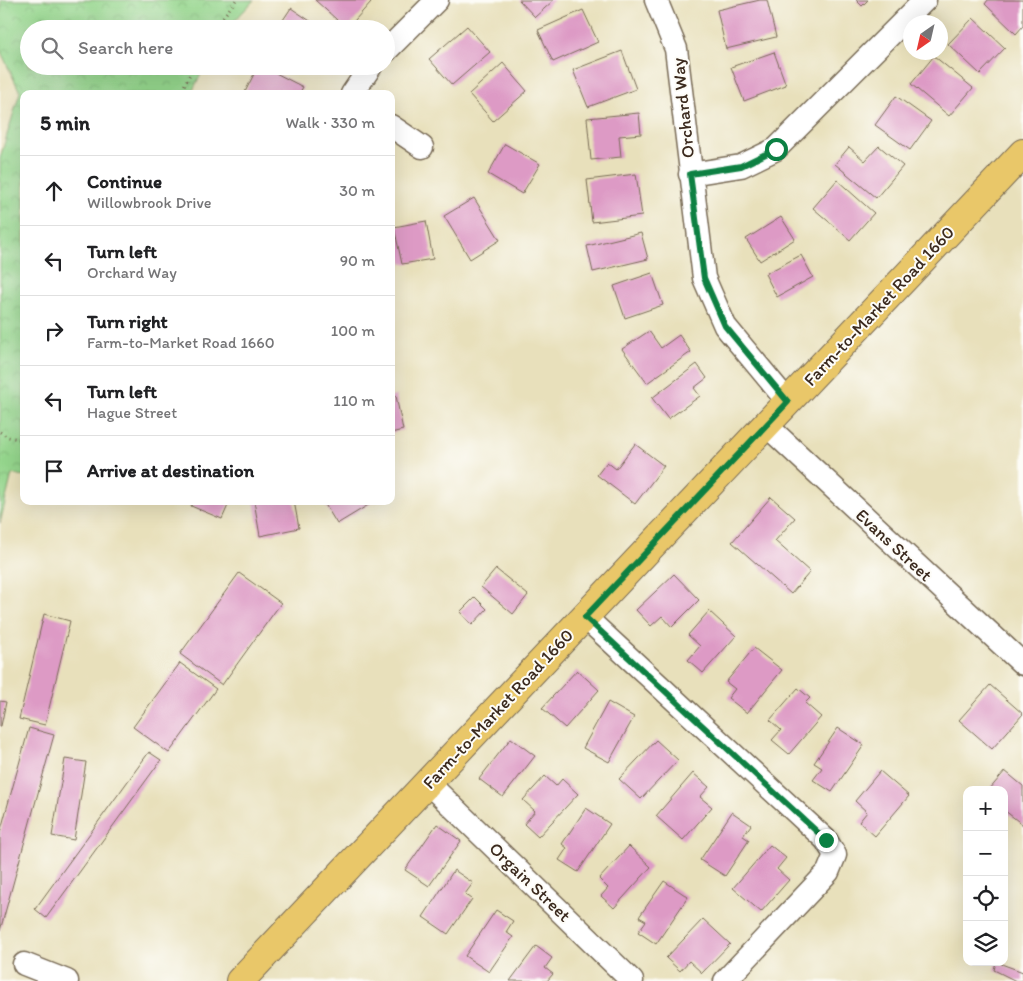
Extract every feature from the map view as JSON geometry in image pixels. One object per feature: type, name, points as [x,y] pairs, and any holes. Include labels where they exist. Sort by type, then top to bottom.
[{"type":"main road","name":"Farm-to-Market Road 1660","points":[[240,981],[1023,154]]},
{"type":"street","points":[[395,42],[437,0]]},
{"type":"street","name":"Orchard Way","points":[[656,0],[676,50],[704,278],[725,326],[788,402]]},
{"type":"street","points":[[690,174],[741,166],[776,149],[924,0]]},
{"type":"street","points":[[355,90],[366,75]]},
{"type":"street","points":[[395,129],[422,147]]},
{"type":"street","name":"Evans Street","points":[[766,425],[1023,664]]},
{"type":"street","points":[[585,617],[826,840],[835,855],[828,872],[725,981]]},
{"type":"street","name":"Orgain Street","points":[[428,783],[632,981]]},
{"type":"street","points":[[24,964],[67,981]]},
{"type":"path","points":[[221,20],[236,0]]},
{"type":"path","points":[[182,90],[190,75]]},
{"type":"path","points":[[0,432],[8,437],[20,439]]},
{"type":"green space","points":[[1,0],[254,0],[235,20],[20,20],[20,75],[200,75],[193,90],[20,90],[20,92],[0,50]]},
{"type":"green space","points":[[20,92],[20,475],[12,474],[0,523],[0,158]]},
{"type":"building","points":[[315,0],[369,0],[371,2],[355,20],[337,20]]},
{"type":"building","points":[[519,0],[554,0],[535,17]]},
{"type":"building","points":[[767,0],[776,37],[726,49],[717,10]]},
{"type":"building","points":[[856,0],[868,0],[862,6]]},
{"type":"building","points":[[988,0],[1023,0],[1023,26],[1016,34],[985,4]]},
{"type":"building","points":[[291,8],[309,20],[283,20]]},
{"type":"building","points":[[583,10],[598,42],[553,62],[538,30]]},
{"type":"building","points":[[973,18],[1005,48],[980,74],[948,44]]},
{"type":"building","points":[[467,26],[490,52],[452,85],[429,59]]},
{"type":"building","points":[[622,51],[636,89],[588,107],[573,70]]},
{"type":"building","points":[[774,52],[786,85],[744,101],[731,67]]},
{"type":"building","points":[[931,60],[939,60],[973,88],[949,116],[911,84]]},
{"type":"building","points":[[503,63],[527,91],[493,121],[469,94]]},
{"type":"building","points":[[254,75],[280,75],[303,87],[301,90],[246,90]]},
{"type":"building","points":[[896,96],[931,121],[910,150],[875,125]]},
{"type":"building","points":[[639,113],[641,134],[619,136],[621,157],[591,160],[587,118]]},
{"type":"building","points":[[505,144],[540,164],[522,194],[488,174]]},
{"type":"building","points":[[879,146],[903,166],[876,198],[835,164],[849,147],[865,161]]},
{"type":"building","points":[[636,174],[642,216],[592,222],[587,180]]},
{"type":"building","points":[[837,180],[874,213],[850,240],[813,208]]},
{"type":"building","points":[[474,198],[500,240],[470,259],[444,216]]},
{"type":"building","points":[[781,217],[795,239],[760,261],[746,239]]},
{"type":"building","points":[[426,221],[433,259],[402,264],[395,227]]},
{"type":"building","points":[[641,233],[648,259],[593,272],[587,246]]},
{"type":"building","points":[[801,255],[813,277],[777,297],[765,274]]},
{"type":"building","points":[[652,273],[663,305],[625,318],[614,286]]},
{"type":"building","points":[[649,331],[661,348],[679,335],[691,352],[647,383],[622,349]]},
{"type":"building","points":[[697,364],[707,378],[694,388],[700,396],[668,419],[652,398]]},
{"type":"building","points":[[395,396],[403,430],[395,432]]},
{"type":"building","points":[[635,444],[664,466],[635,504],[597,475],[607,462],[616,469]]},
{"type":"building","points":[[771,497],[795,518],[775,541],[810,572],[791,594],[732,542]]},
{"type":"building","points":[[191,505],[228,505],[222,519]]},
{"type":"building","points":[[255,505],[295,505],[299,528],[260,536]]},
{"type":"building","points":[[325,505],[368,505],[337,524]]},
{"type":"building","points":[[496,569],[528,595],[513,614],[481,587]]},
{"type":"building","points":[[239,573],[281,603],[222,685],[180,654]]},
{"type":"building","points":[[674,574],[699,600],[672,627],[662,616],[651,626],[636,610]]},
{"type":"building","points":[[475,597],[487,609],[472,625],[460,612]]},
{"type":"building","points":[[709,611],[736,636],[703,673],[688,660],[700,646],[688,635]]},
{"type":"building","points":[[44,614],[70,621],[45,725],[19,719]]},
{"type":"building","points":[[754,648],[782,670],[747,713],[728,698],[735,689],[726,682]]},
{"type":"building","points":[[180,663],[216,689],[169,753],[133,727]]},
{"type":"building","points":[[577,670],[599,690],[565,728],[542,708]]},
{"type":"building","points":[[990,685],[1023,714],[992,749],[959,720]]},
{"type":"building","points":[[798,688],[810,698],[805,703],[821,717],[789,754],[772,740],[781,730],[770,720]]},
{"type":"building","points":[[0,701],[6,702],[1,726],[0,726]]},
{"type":"building","points":[[608,702],[634,717],[609,762],[583,748]]},
{"type":"building","points":[[29,728],[54,735],[0,931],[0,833]]},
{"type":"building","points":[[838,728],[864,745],[832,792],[813,780],[822,768],[814,763]]},
{"type":"building","points":[[511,738],[535,756],[503,797],[479,779]]},
{"type":"building","points":[[656,740],[678,760],[641,799],[619,779]]},
{"type":"building","points":[[149,752],[161,760],[46,918],[35,909]]},
{"type":"building","points":[[65,759],[86,762],[74,840],[52,836]]},
{"type":"building","points":[[880,771],[909,796],[875,836],[859,822],[867,812],[855,801]]},
{"type":"building","points":[[1005,771],[1023,786],[1023,825],[1008,813],[1008,786],[992,786]]},
{"type":"building","points":[[693,773],[709,787],[700,797],[712,807],[683,840],[656,816]]},
{"type":"building","points":[[545,776],[556,786],[562,779],[578,794],[538,837],[524,824],[535,811],[523,800]]},
{"type":"building","points":[[586,808],[610,824],[578,872],[559,860],[567,848],[562,844]]},
{"type":"building","points":[[732,812],[751,825],[743,836],[749,840],[725,876],[700,860]]},
{"type":"building","points":[[437,824],[461,841],[429,886],[405,870]]},
{"type":"building","points":[[770,845],[786,858],[777,869],[789,880],[761,912],[733,888]]},
{"type":"building","points":[[629,846],[651,867],[614,908],[601,896],[608,888],[599,879]]},
{"type":"building","points":[[454,870],[473,883],[465,894],[472,899],[448,934],[423,917]]},
{"type":"building","points":[[664,881],[688,897],[656,944],[638,932],[646,921],[639,917]]},
{"type":"building","points":[[496,910],[513,921],[506,932],[513,937],[489,972],[465,956]]},
{"type":"building","points":[[703,919],[730,944],[702,973],[689,961],[680,971],[666,958]]},
{"type":"building","points":[[536,946],[552,958],[545,968],[553,974],[547,981],[510,981]]},
{"type":"building","points":[[995,966],[1007,966],[1023,972],[1023,981],[1016,981],[994,970]]},
{"type":"route","points":[[776,149],[741,166],[690,174],[704,278],[725,326],[788,402],[585,617],[826,840]]}]
